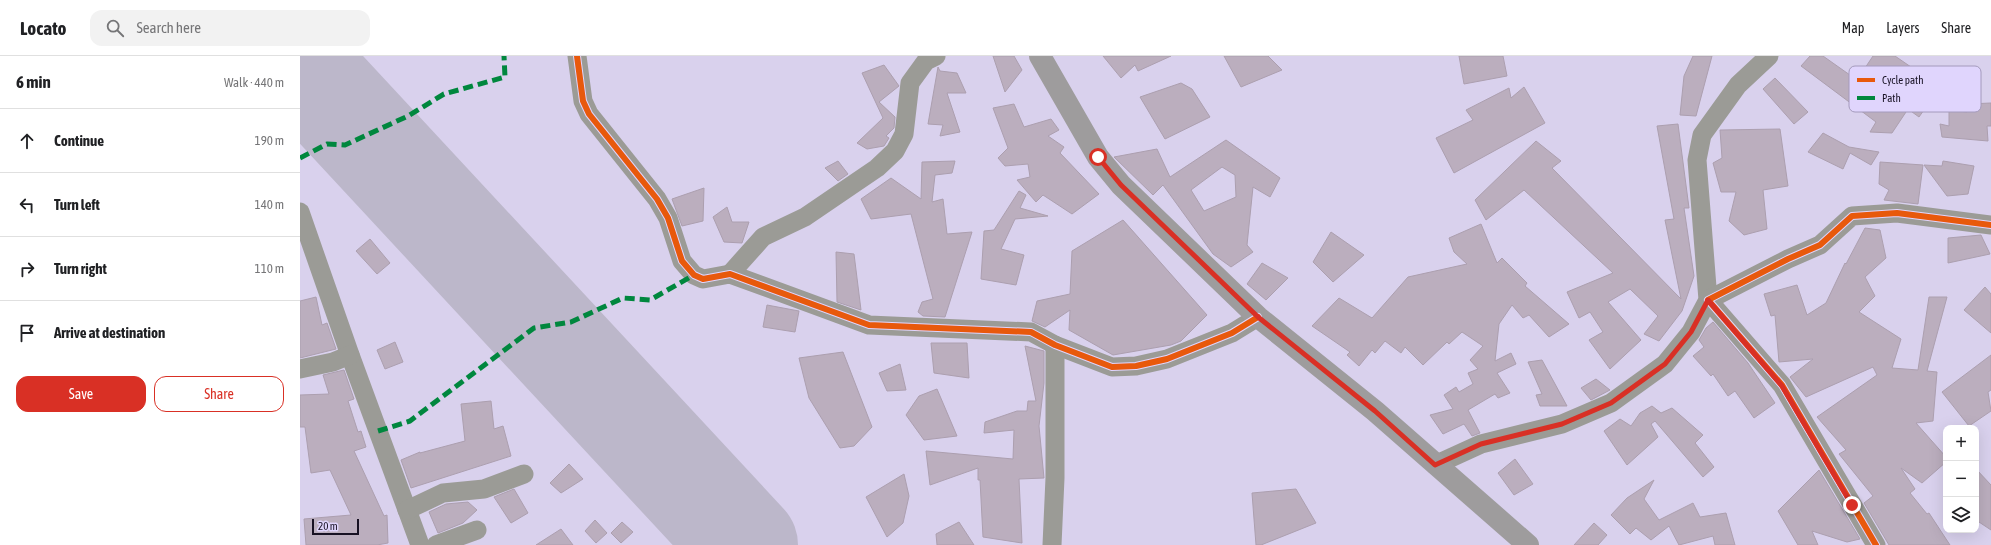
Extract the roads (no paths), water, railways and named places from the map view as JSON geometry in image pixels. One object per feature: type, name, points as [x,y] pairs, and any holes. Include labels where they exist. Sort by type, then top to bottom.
[{"type":"main road","points":[[1040,56],[1098,157],[1121,185],[1258,317],[1375,411],[1528,545]]},
{"type":"street","points":[[577,56],[583,101],[589,114],[657,199],[668,218],[682,261],[694,275],[703,279],[730,274],[869,325],[1031,332],[1055,346],[1112,367],[1136,366],[1167,359],[1232,333],[1258,317]]},
{"type":"street","points":[[730,274],[763,237],[805,217],[877,168],[895,151],[904,134],[910,83],[926,61],[936,56]]},
{"type":"street","points":[[1435,465],[1481,444],[1562,424],[1611,403],[1665,364],[1691,332],[1708,300],[1697,160],[1702,135],[1738,85],[1769,56]]},
{"type":"street","points":[[300,212],[350,355],[420,545]]},
{"type":"street","points":[[1708,300],[1788,259],[1820,245],[1852,216],[1897,213],[1991,225]]},
{"type":"street","points":[[1708,300],[1782,386],[1876,545]]},
{"type":"street","points":[[1052,545],[1055,478],[1055,346]]},
{"type":"street","points":[[300,369],[333,362],[350,355]]},
{"type":"street","points":[[408,510],[443,493],[484,489],[524,474]]},
{"type":"street","points":[[436,545],[478,530]]}]
